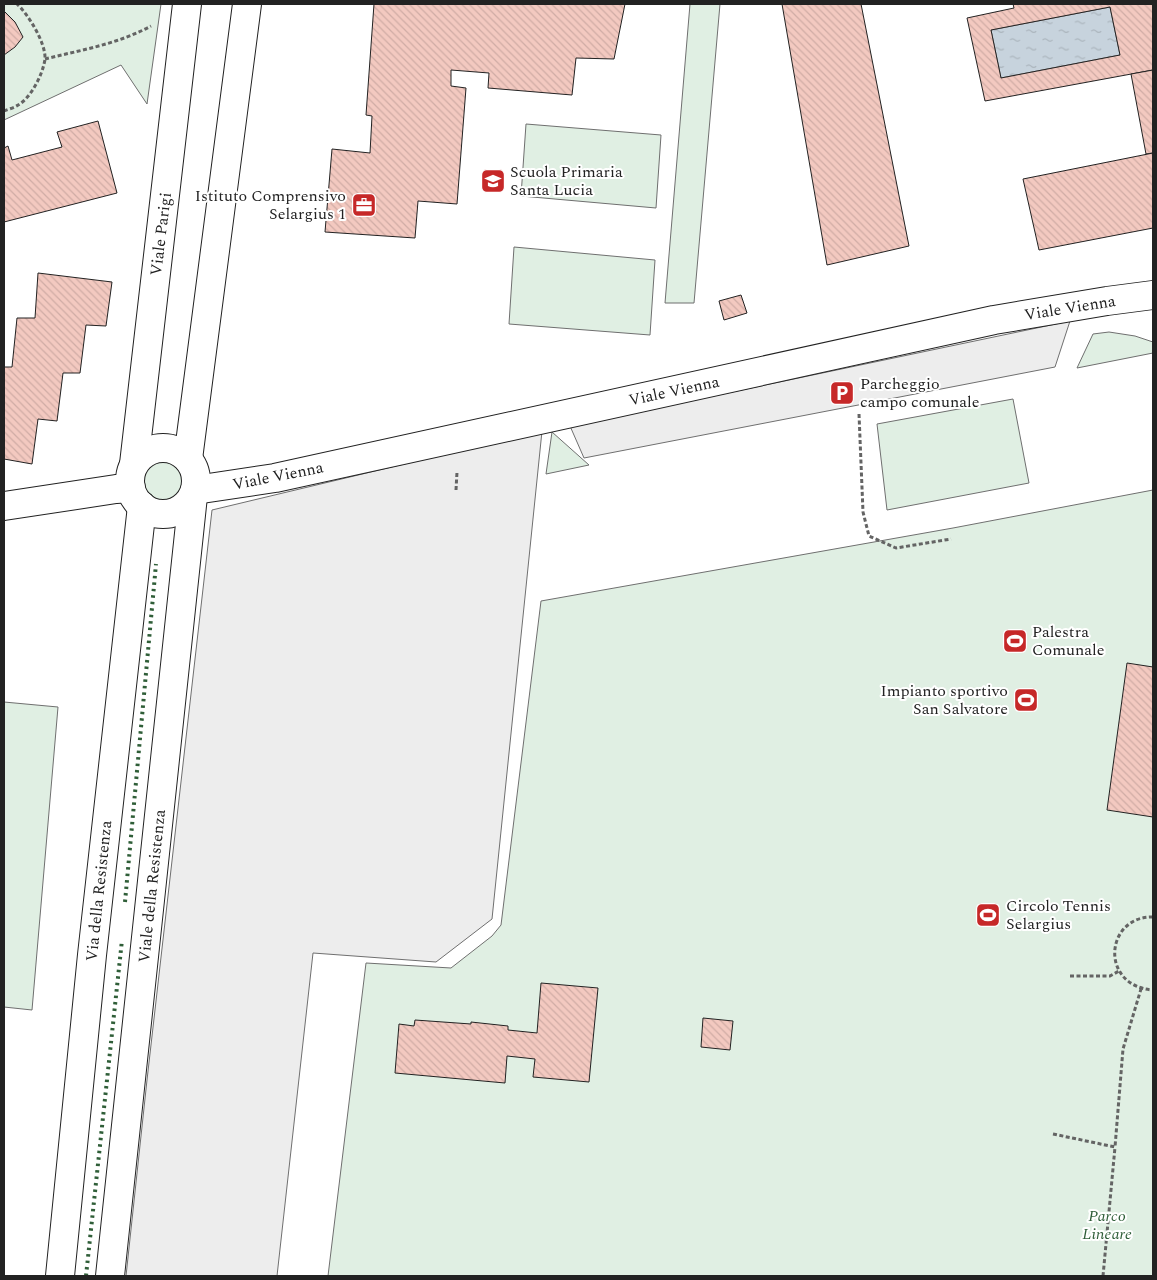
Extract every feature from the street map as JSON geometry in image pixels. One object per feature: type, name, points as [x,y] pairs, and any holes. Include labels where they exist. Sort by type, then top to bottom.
[{"type":"street","name":"Viale Parigi","points":[[136,486],[187,4]]},
{"type":"street","points":[[188,459],[247,4]]},
{"type":"street","name":"Viale Vienna","points":[[194,493],[275,478],[994,320],[1153,295]]},
{"type":"street","points":[[170,448],[180,452],[188,459],[196,476],[194,493],[187,504],[168,514],[158,514],[148,510],[136,486],[141,455],[150,450],[170,448]]},
{"type":"street","points":[[4,506],[136,486]]},
{"type":"street","name":"Via della Resistenza","points":[[60,1276],[136,486]]},
{"type":"street","name":"Viale della Resistenza","points":[[110,1276],[194,493]]},
{"type":"path","points":[[4,111],[19,105],[31,94],[42,71],[45,59],[44,48],[37,34],[24,10],[17,4]]},
{"type":"path","points":[[45,59],[101,46],[135,34],[158,22]]},
{"type":"path","points":[[859,414],[863,512],[869,536],[896,548],[951,540]]},
{"type":"path","points":[[1153,917],[1135,920],[1125,927],[1118,937],[1114,948],[1114,960],[1125,979],[1141,989],[1153,990]]},
{"type":"path","points":[[1070,976],[1110,976],[1119,971]]},
{"type":"path","points":[[1103,1276],[1123,1049],[1141,989]]},
{"type":"path","points":[[1053,1134],[1115,1146]]},
{"type":"green space","points":[[4,4],[161,4],[147,104],[121,65],[4,120]]},
{"type":"green space","points":[[690,4],[720,4],[694,303],[665,303]]},
{"type":"green space","points":[[526,124],[661,135],[656,208],[521,196]]},
{"type":"green space","points":[[514,247],[655,260],[650,335],[509,324]]},
{"type":"green space","points":[[1109,332],[1135,336],[1153,342],[1153,353],[1077,368],[1093,334]]},
{"type":"green space","points":[[1013,399],[1029,483],[887,510],[877,424]]},
{"type":"green space","points":[[552,432],[589,465],[546,474]]},
{"type":"green space","points":[[150,450],[180,452],[193,467],[193,496],[178,510],[158,513],[139,504],[134,464]]},
{"type":"green space","name":"Parco Lineare","points":[[1153,490],[1153,1276],[328,1276],[366,963],[451,968],[492,936],[501,925],[541,601],[953,528]]},
{"type":"green space","points":[[4,702],[58,707],[32,1010],[4,1007]]},
{"type":"shaded area","points":[[1070,321],[1055,367],[584,458],[570,426]]},
{"type":"shaded area","points":[[542,431],[492,919],[436,962],[313,953],[277,1276],[126,1276],[212,510]]},
{"type":"water","points":[[1110,7],[1120,55],[1001,78],[991,30]]},
{"type":"building","points":[[374,4],[625,4],[614,59],[576,58],[572,95],[488,88],[489,73],[451,70],[451,86],[466,88],[457,204],[418,201],[415,238],[325,232],[332,149],[370,153],[372,116],[366,115]]},
{"type":"building","points":[[782,4],[861,4],[909,246],[827,265]]},
{"type":"building","points":[[1013,4],[1153,4],[1153,70],[985,101],[967,18],[1014,8]],"holes":[[[1110,7],[1120,55],[1001,78],[991,30]]]},
{"type":"building","points":[[4,11],[15,22],[23,37],[15,47],[4,55]]},
{"type":"building","points":[[1153,70],[1153,153],[1146,154],[1131,74]]},
{"type":"building","points":[[98,121],[117,193],[4,222],[4,148],[8,146],[12,160],[62,147],[57,132]]},
{"type":"building","points":[[1153,153],[1153,228],[1039,250],[1023,179]]},
{"type":"building","points":[[38,273],[112,282],[106,326],[86,325],[80,373],[63,373],[57,421],[38,419],[32,464],[4,459],[4,367],[12,367],[17,318],[35,318]]},
{"type":"building","points":[[741,295],[747,313],[724,320],[719,301]]},
{"type":"building","points":[[1127,663],[1153,667],[1153,817],[1107,810]]},
{"type":"building","points":[[541,983],[598,988],[589,1082],[533,1077],[535,1059],[507,1056],[505,1083],[395,1073],[399,1024],[414,1026],[415,1020],[471,1024],[471,1022],[508,1026],[508,1030],[537,1033]]},
{"type":"building","points":[[703,1018],[733,1021],[730,1050],[701,1047]]},
{"type":"hedge","points":[[125,902],[156,564]]},
{"type":"hedge","points":[[86,1276],[122,940]]},
{"type":"place","name":"Scuola Primaria Santa Lucia","points":[[493,181]]},
{"type":"place","name":"Istituto Comprensivo Selargius 1","points":[[364,205]]},
{"type":"place","name":"Parcheggio campo comunale","points":[[842,393]]},
{"type":"place","name":"Palestra Comunale","points":[[1015,641]]},
{"type":"place","name":"Impianto sportivo San Salvatore","points":[[1026,700]]},
{"type":"place","name":"Circolo Tennis Selargius","points":[[988,915]]}]
